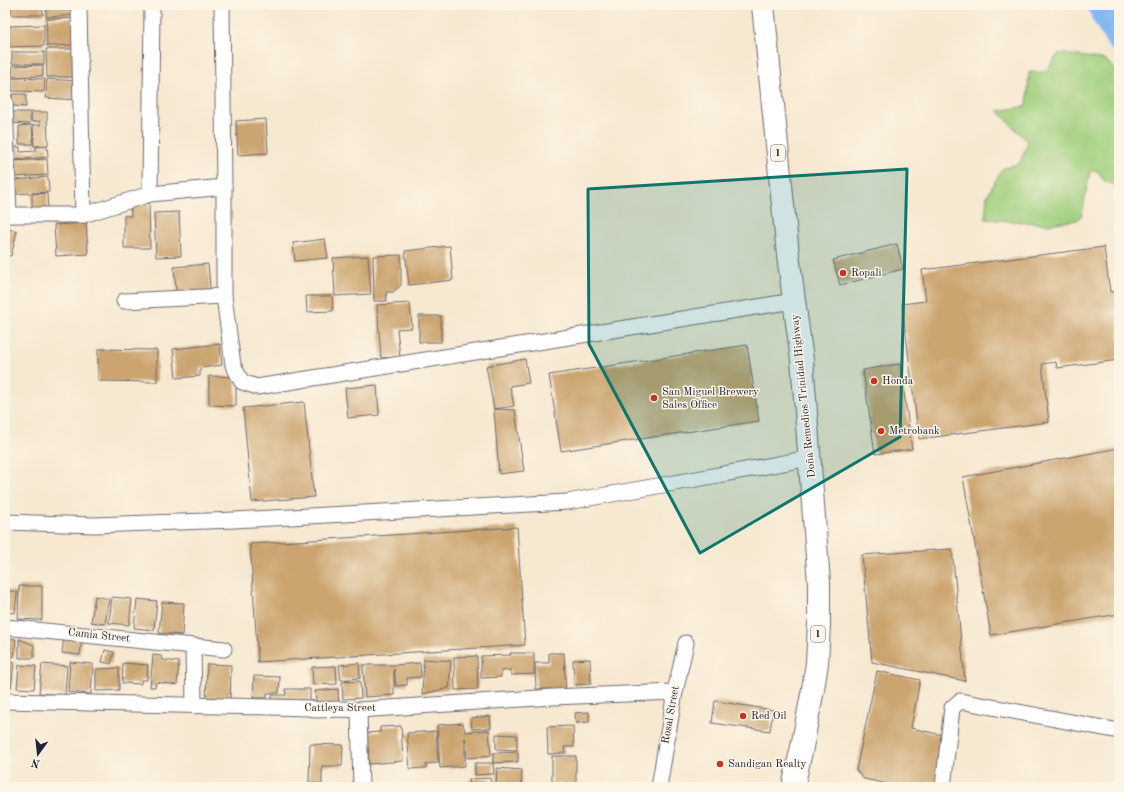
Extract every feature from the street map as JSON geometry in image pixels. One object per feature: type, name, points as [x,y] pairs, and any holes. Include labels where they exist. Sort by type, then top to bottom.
[{"type":"highway","name":"Doña Remedios Trinidad Highway","points":[[763,5],[788,255],[802,360],[819,583],[817,662],[809,714],[793,787]]},
{"type":"street","points":[[79,5],[83,215]]},
{"type":"street","points":[[150,194],[152,5]]},
{"type":"street","points":[[222,5],[224,296],[233,365],[242,382],[257,387],[794,301]]},
{"type":"street","points":[[5,101],[7,215],[83,215],[150,194],[224,187]]},
{"type":"street","points":[[124,301],[224,296]]},
{"type":"street","points":[[5,522],[94,524],[234,520],[567,502],[810,458]]},
{"type":"street","name":"Camia Street","points":[[5,627],[224,649]]},
{"type":"street","name":"Rosal Street","points":[[659,787],[675,692],[686,643]]},
{"type":"street","points":[[194,646],[194,706]]},
{"type":"street","name":"Cattleya Street","points":[[5,701],[359,710],[553,697],[675,692]]},
{"type":"street","points":[[943,787],[952,708],[960,701],[1119,731]]},
{"type":"street","points":[[359,710],[361,787]]},
{"type":"highlighted area","points":[[907,169],[900,437],[700,553],[589,344],[588,189]]},
{"type":"green space","points":[[1059,53],[1106,60],[1119,75],[1119,186],[1105,182],[1095,170],[1090,172],[1082,214],[1077,220],[1048,224],[985,219],[987,196],[1002,169],[1020,163],[1028,142],[998,111],[1027,106],[1029,72],[1045,72]]},
{"type":"building","points":[[11,5],[42,5],[43,15],[11,15]]},
{"type":"building","points":[[46,5],[76,5],[77,15],[46,17]]},
{"type":"building","points":[[77,18],[78,45],[47,46],[46,19]]},
{"type":"building","points":[[44,25],[44,46],[9,47],[9,26]]},
{"type":"building","points":[[46,49],[77,49],[77,77],[47,77]]},
{"type":"building","points":[[12,52],[44,52],[44,64],[12,64]]},
{"type":"building","points":[[43,65],[43,76],[13,77],[12,66]]},
{"type":"building","points":[[12,78],[45,79],[44,92],[12,91]]},
{"type":"building","points":[[47,79],[78,81],[77,100],[46,98]]},
{"type":"building","points":[[12,94],[26,94],[26,107],[12,106]]},
{"type":"building","points":[[11,112],[30,112],[30,124],[11,123]]},
{"type":"building","points":[[31,112],[47,112],[48,145],[34,146],[33,125],[40,125],[40,121],[32,122]]},
{"type":"building","points":[[266,119],[268,153],[238,155],[236,121]]},
{"type":"building","points":[[32,125],[33,144],[19,144],[19,126]]},
{"type":"building","points":[[47,146],[48,157],[14,160],[13,147],[20,147],[20,152],[36,151],[36,147]]},
{"type":"building","points":[[47,159],[48,175],[14,177],[13,161]]},
{"type":"building","points":[[48,177],[49,192],[15,194],[14,180]]},
{"type":"building","points":[[47,193],[48,210],[32,210],[32,194]]},
{"type":"building","points":[[130,203],[149,203],[150,248],[124,248],[124,216],[131,216]]},
{"type":"building","points":[[179,212],[181,256],[156,257],[154,213]]},
{"type":"building","points":[[86,223],[88,254],[56,256],[54,225]]},
{"type":"building","points":[[6,228],[17,231],[11,256],[5,255]]},
{"type":"building","points":[[325,239],[328,258],[295,261],[293,243]]},
{"type":"building","points":[[897,244],[903,269],[840,285],[833,260]]},
{"type":"building","points":[[450,246],[453,280],[409,285],[405,251]]},
{"type":"building","points":[[1104,247],[1110,292],[1119,291],[1119,360],[1057,368],[1056,362],[1042,364],[1049,422],[919,439],[902,304],[926,301],[922,270]]},
{"type":"building","points":[[401,255],[401,285],[393,292],[386,292],[387,301],[374,301],[373,256]]},
{"type":"building","points":[[368,256],[371,294],[335,296],[333,258]]},
{"type":"building","points":[[208,264],[211,297],[177,300],[174,267]]},
{"type":"building","points":[[306,296],[332,296],[333,311],[307,312]]},
{"type":"building","points":[[410,303],[412,328],[397,329],[400,357],[381,358],[377,305]]},
{"type":"building","points":[[419,316],[441,316],[441,342],[419,342]]},
{"type":"building","points":[[220,344],[222,365],[200,368],[200,376],[176,378],[173,349]]},
{"type":"building","name":"San Miguel Brewery Sales Office","points":[[747,345],[759,421],[561,451],[549,375]]},
{"type":"building","points":[[98,349],[157,350],[157,382],[98,381]]},
{"type":"building","points":[[525,359],[529,383],[510,386],[514,406],[494,409],[486,366]]},
{"type":"building","points":[[900,364],[912,449],[875,454],[863,370]]},
{"type":"building","points":[[209,376],[236,377],[236,406],[209,405]]},
{"type":"building","points":[[377,385],[379,415],[348,418],[345,388]]},
{"type":"building","points":[[304,402],[314,497],[252,502],[243,408]]},
{"type":"building","points":[[494,409],[515,410],[524,471],[499,474]]},
{"type":"building","points":[[1119,448],[1119,614],[991,635],[963,477]]},
{"type":"building","points":[[517,527],[525,645],[258,662],[250,544]]},
{"type":"building","points":[[952,549],[965,681],[872,662],[862,555]]},
{"type":"building","points":[[19,586],[42,586],[42,620],[18,619]]},
{"type":"building","points":[[5,590],[17,592],[15,613],[5,612]]},
{"type":"building","points":[[95,596],[109,599],[105,624],[91,622]]},
{"type":"building","points":[[112,597],[132,599],[129,625],[109,623]]},
{"type":"building","points":[[137,599],[157,601],[154,630],[134,628]]},
{"type":"building","points":[[162,602],[184,603],[182,635],[159,633]]},
{"type":"building","points":[[64,637],[82,638],[80,655],[62,653]]},
{"type":"building","points":[[5,638],[16,639],[14,657],[5,656]]},
{"type":"building","points":[[19,639],[34,645],[34,658],[19,658]]},
{"type":"building","points":[[105,650],[114,652],[111,664],[102,662]]},
{"type":"building","points":[[510,653],[534,653],[534,674],[511,675],[511,670],[501,671],[501,677],[481,678],[481,656],[511,655]]},
{"type":"building","points":[[549,653],[564,653],[566,697],[553,697],[552,689],[536,689],[535,663],[549,663]]},
{"type":"building","points":[[153,655],[161,656],[163,660],[179,662],[177,685],[156,682],[155,687],[150,687]]},
{"type":"building","points":[[477,656],[478,689],[455,690],[454,657]]},
{"type":"building","points":[[424,659],[451,661],[449,688],[422,694]]},
{"type":"building","points":[[590,659],[591,684],[574,685],[573,660]]},
{"type":"building","points":[[5,661],[14,662],[11,688],[5,688]]},
{"type":"building","points":[[70,662],[93,664],[91,694],[68,692]]},
{"type":"building","points":[[123,663],[148,665],[147,680],[141,680],[141,684],[122,683]]},
{"type":"building","points":[[359,663],[360,678],[341,680],[339,665]]},
{"type":"building","points":[[420,663],[421,677],[407,678],[407,685],[396,686],[394,669],[394,695],[365,697],[363,665]]},
{"type":"building","points":[[42,664],[67,666],[65,695],[39,693]]},
{"type":"building","points":[[207,664],[231,665],[230,707],[206,706]]},
{"type":"building","points":[[19,665],[36,666],[34,689],[17,688]]},
{"type":"building","points":[[336,666],[337,684],[313,685],[312,667]]},
{"type":"building","points":[[119,668],[119,690],[96,691],[96,669]]},
{"type":"building","points":[[877,671],[920,680],[911,728],[947,736],[935,787],[903,787],[864,779],[856,770]]},
{"type":"building","points":[[254,676],[280,677],[279,693],[267,693],[267,698],[253,698]]},
{"type":"building","points":[[360,681],[361,698],[343,699],[342,682]]},
{"type":"building","points":[[285,689],[310,689],[310,708],[272,708],[272,695],[286,695]]},
{"type":"building","points":[[338,689],[339,709],[317,710],[315,691]]},
{"type":"building","name":"Red Oil","points":[[715,701],[773,710],[770,731],[712,723]]},
{"type":"building","points":[[589,712],[589,722],[576,723],[575,713]]},
{"type":"building","points":[[490,716],[491,728],[472,729],[471,718]]},
{"type":"building","points":[[463,723],[465,732],[489,730],[491,756],[467,758],[465,738],[465,766],[440,768],[437,725]]},
{"type":"building","points":[[401,726],[403,761],[369,764],[367,733],[380,732],[380,727]]},
{"type":"building","points":[[573,726],[574,747],[564,747],[565,753],[548,754],[547,727]]},
{"type":"building","points":[[436,731],[438,763],[426,764],[426,768],[410,769],[407,733]]},
{"type":"building","points":[[496,734],[517,735],[517,750],[496,749]]},
{"type":"building","points":[[310,744],[343,745],[342,766],[322,766],[322,784],[309,783]]},
{"type":"building","points":[[518,752],[518,762],[493,763],[493,753]]},
{"type":"building","points":[[552,756],[576,756],[576,784],[552,784]]},
{"type":"building","points":[[475,763],[493,763],[494,774],[475,775]]},
{"type":"building","points":[[497,768],[522,770],[521,787],[496,787]]},
{"type":"building","points":[[490,778],[491,787],[470,787],[469,779]]},
{"type":"waterway","points":[[1102,5],[1105,14],[1119,38]]},
{"type":"place","name":"Ropali","points":[[843,273]]},
{"type":"place","name":"Honda","points":[[874,381]]},
{"type":"place","name":"San Miguel Brewery Sales Office","points":[[654,398]]},
{"type":"place","name":"Metrobank","points":[[881,431]]},
{"type":"place","name":"Red Oil","points":[[743,716]]},
{"type":"place","name":"Sandigan Realty","points":[[720,764]]}]
